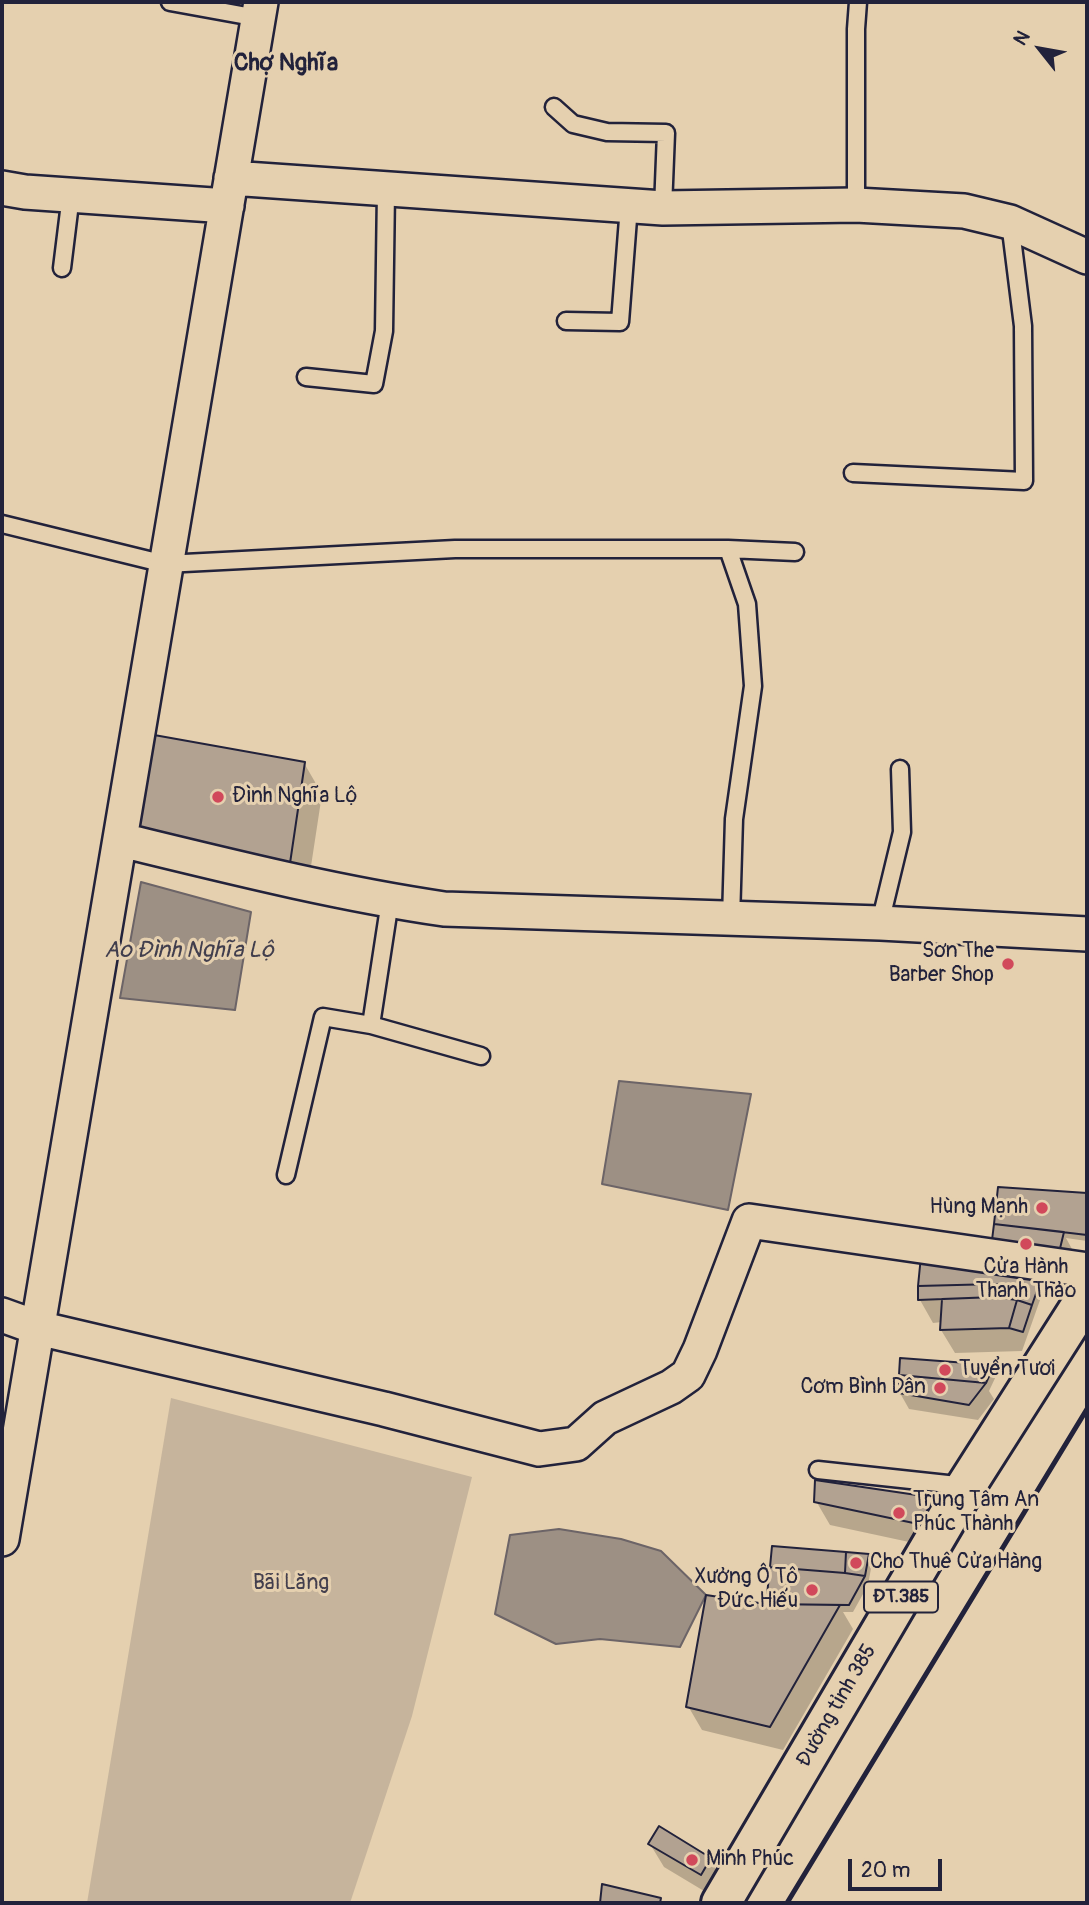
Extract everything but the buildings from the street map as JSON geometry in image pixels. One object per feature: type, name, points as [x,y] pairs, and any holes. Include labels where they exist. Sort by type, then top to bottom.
[{"type":"main road","name":"Đường tỉnh 385","points":[[721,1903],[966,1486],[1087,1296]]},
{"type":"street","points":[[2,1539],[260,10]]},
{"type":"street","points":[[2,188],[71,195],[386,191],[663,208],[856,205],[964,211],[1010,222],[1087,257]]},
{"type":"street","points":[[121,841],[304,884],[444,909],[880,923],[1087,934]]},
{"type":"street","points":[[2,1315],[38,1328],[384,1409],[540,1449],[576,1444],[605,1418],[671,1387],[688,1375],[749,1221],[1087,1270]]},
{"type":"lane","points":[[170,2],[260,10]]},
{"type":"lane","points":[[856,205],[858,2]]},
{"type":"lane","points":[[554,107],[573,124],[584,127],[607,132],[666,134],[663,208]]},
{"type":"lane","points":[[306,377],[374,384],[384,331],[386,191]]},
{"type":"lane","points":[[62,268],[71,195]]},
{"type":"lane","points":[[566,321],[620,322],[629,206]]},
{"type":"lane","points":[[853,473],[1024,481],[1023,326],[1010,222]]},
{"type":"lane","points":[[2,524],[165,564],[455,549],[728,549],[795,552]]},
{"type":"lane","points":[[728,549],[747,604],[753,686],[734,819],[731,919]]},
{"type":"lane","points":[[880,923],[902,832],[900,769]]},
{"type":"lane","points":[[371,1025],[390,901]]},
{"type":"lane","points":[[286,1175],[323,1017],[371,1025],[481,1056]]},
{"type":"lane","points":[[818,1470],[966,1486]]},
{"type":"green space","name":"Bãi Lăng","points":[[171,1398],[472,1477],[412,1716],[350,1903],[87,1903]]},
{"type":"water","name":"Ao Đình Nghĩa Lộ","points":[[141,882],[251,912],[235,1010],[120,998]]},
{"type":"water","points":[[619,1081],[751,1094],[728,1210],[602,1184]]},
{"type":"water","points":[[559,1529],[621,1539],[661,1551],[706,1595],[680,1647],[600,1639],[556,1644],[495,1614],[510,1535]]},
{"type":"railway","points":[[787,1903],[1087,1409]]},
{"type":"place","name":"Đình Nghĩa Lộ","points":[[218,797]]},
{"type":"place","name":"Sơn The Barber Shop","points":[[1008,964]]},
{"type":"place","name":"Hùng Mạnh","points":[[1042,1208]]},
{"type":"place","name":"Cửa Hành Thanh Thảo","points":[[1026,1244]]},
{"type":"place","name":"Tuyển Tươi","points":[[945,1370]]},
{"type":"place","name":"Cơm Bình Dân","points":[[940,1388]]},
{"type":"place","name":"Trung Tâm An Phúc Thành","points":[[899,1513]]},
{"type":"place","name":"Cho Thuê Cửa Hàng","points":[[856,1563]]},
{"type":"place","name":"Xưởng Ô Tô Đức Hiếu","points":[[812,1590]]},
{"type":"place","name":"Minh Phúc","points":[[692,1860]]},
{"type":"district","name":"Chợ Nghĩa","points":[[286,64]]}]
